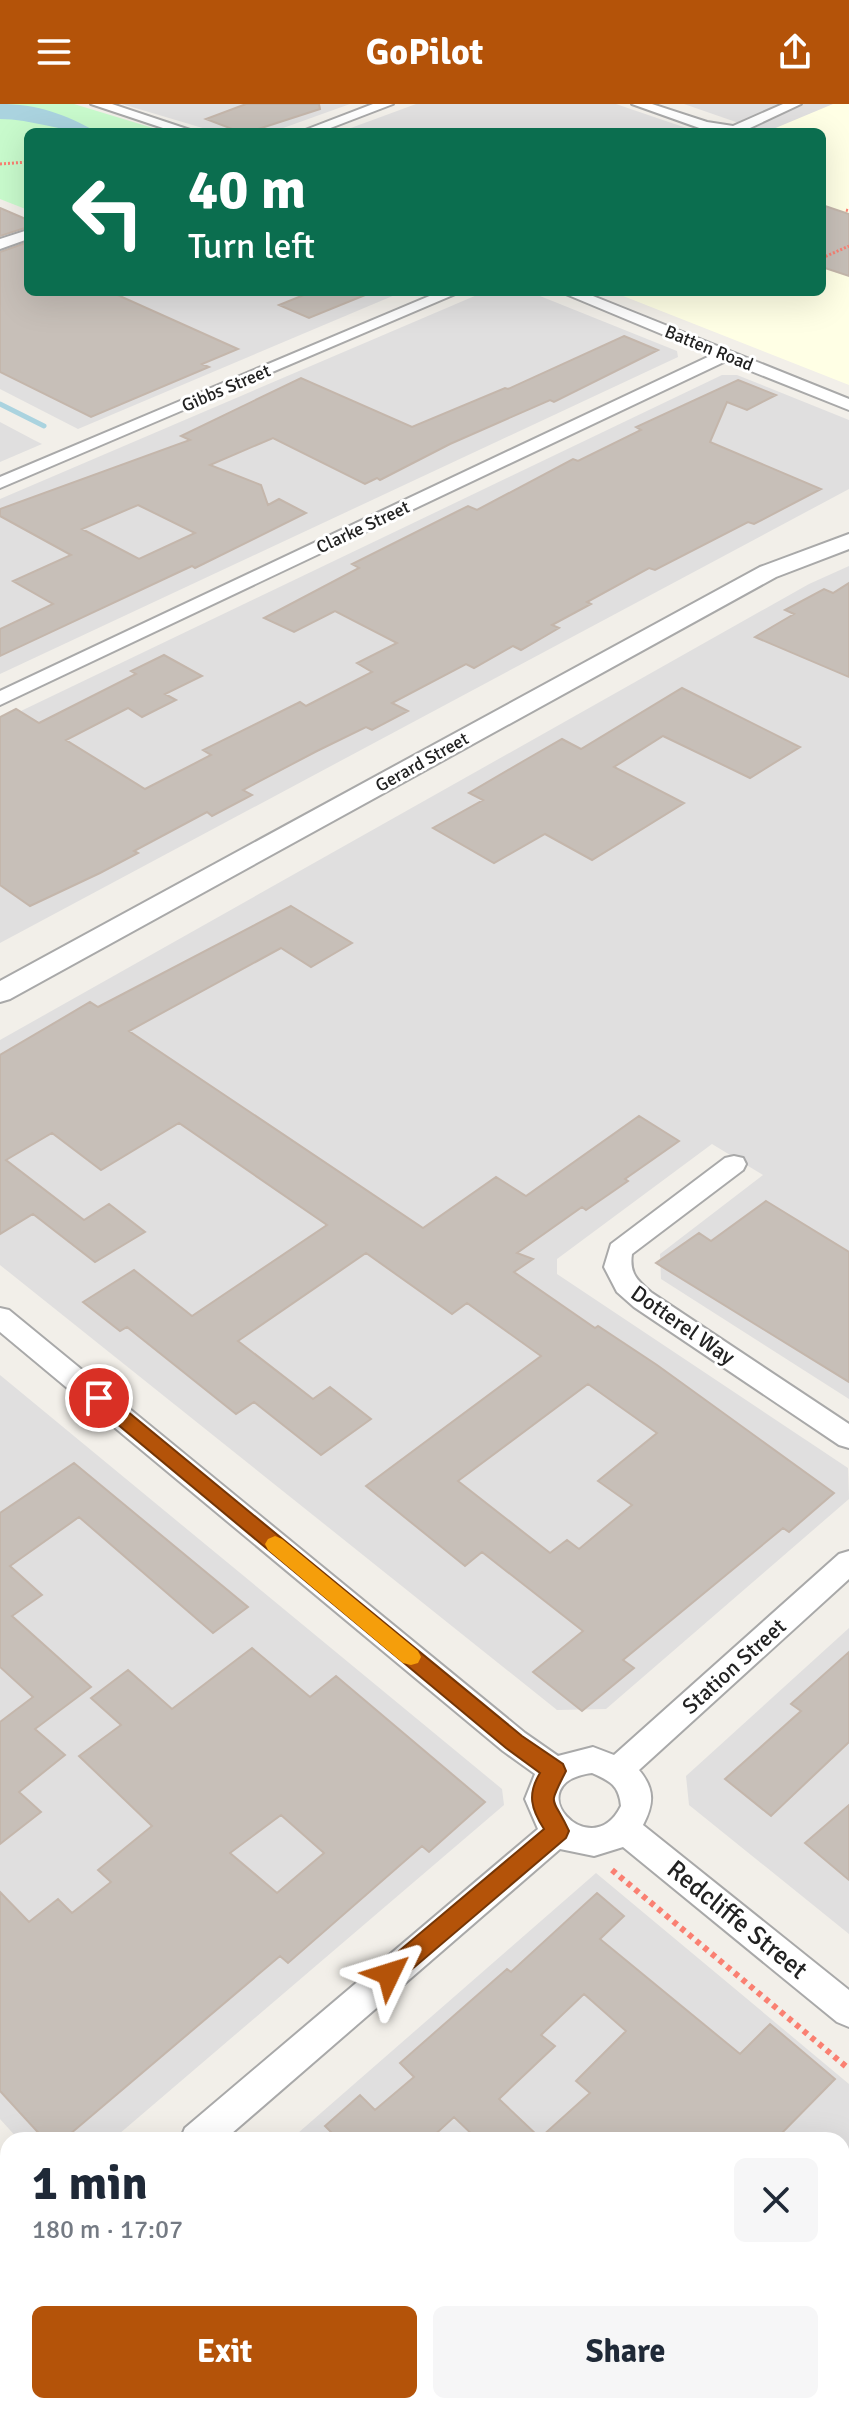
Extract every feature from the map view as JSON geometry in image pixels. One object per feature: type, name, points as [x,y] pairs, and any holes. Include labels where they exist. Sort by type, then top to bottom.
[{"type":"street","points":[[98,104],[176,128]]},
{"type":"street","points":[[318,128],[386,104]]},
{"type":"street","points":[[639,104],[705,126],[723,128]]},
{"type":"street","points":[[660,104],[734,128]]},
{"type":"street","points":[[745,128],[794,104]]},
{"type":"street","points":[[0,244],[24,235]]},
{"type":"street","name":"Gibbs Street","points":[[0,483],[443,296]]},
{"type":"street","name":"Batten Road","points":[[579,296],[849,405]]},
{"type":"street","name":"Clarke Street","points":[[0,699],[726,355]]},
{"type":"street","name":"Gerard Street","points":[[0,993],[768,572],[849,541]]},
{"type":"street","name":"Dotterel Way","points":[[734,1164],[620,1250],[617,1267],[626,1285],[643,1300],[849,1438]]},
{"type":"street","points":[[0,1317],[502,1733],[555,1771]]},
{"type":"street","name":"Station Street","points":[[619,1769],[849,1562]]},
{"type":"street","points":[[593,1760],[619,1769],[637,1792],[638,1805],[626,1830],[593,1842],[581,1841],[558,1831],[543,1807],[542,1794],[546,1781],[555,1771],[579,1761],[593,1760]]},
{"type":"street","name":"Redcliffe Street","points":[[626,1830],[849,2011]]},
{"type":"street","points":[[207,2132],[558,1831]]},
{"type":"path","points":[[0,164],[24,162]]},
{"type":"path","points":[[826,256],[849,246]]},
{"type":"path","points":[[612,1870],[849,2069]]},
{"type":"shaded area","points":[[122,104],[350,104],[283,128],[203,128]]},
{"type":"shaded area","points":[[416,104],[616,104],[686,128],[351,128]]},
{"type":"shaded area","points":[[684,104],[849,104],[826,128],[753,128]]},
{"type":"shaded area","points":[[833,104],[849,104],[849,385],[623,296],[826,296],[826,128],[776,128]]},
{"type":"shaded area","points":[[0,257],[24,287],[24,296],[393,296],[78,429],[0,389]]},
{"type":"shaded area","points":[[475,296],[540,296],[677,351],[678,357],[0,674],[0,499]]},
{"type":"shaded area","points":[[722,375],[737,375],[849,420],[849,489],[0,943],[0,721]]},
{"type":"shaded area","points":[[0,422],[34,440],[42,444],[0,462]]},
{"type":"shaded area","points":[[849,566],[849,1399],[661,1279],[660,1254],[763,1175],[712,1144],[557,1259],[557,1274],[848,1468],[849,1499],[606,1709],[557,1710],[0,1265],[0,1040],[809,584]]},
{"type":"shaded area","points":[[0,1375],[502,1789],[504,1805],[121,2132],[12,2132],[0,2119]]},
{"type":"shaded area","points":[[849,1628],[849,1934],[689,1805],[686,1776]]},
{"type":"shaded area","points":[[596,1873],[849,2084],[849,2132],[299,2132]]},
{"type":"green space","points":[[0,104],[74,104],[153,128],[24,128],[24,208],[0,199]]},
{"type":"water","points":[[0,104],[26,106],[50,111],[89,128],[62,128],[0,119]]},
{"type":"building","points":[[246,104],[319,104],[320,109],[261,128],[230,128],[206,119]]},
{"type":"building","points":[[826,206],[849,214],[849,276],[826,268]]},
{"type":"building","points":[[0,208],[24,218],[24,228],[0,236]]},
{"type":"building","points":[[24,243],[24,296],[120,296],[238,349],[202,364],[209,367],[91,417],[0,372],[0,252]]},
{"type":"building","points":[[301,296],[363,296],[309,318],[279,305]]},
{"type":"building","points":[[624,336],[658,350],[554,402],[550,400],[450,444],[380,480],[377,478],[365,484],[273,438],[210,465],[261,485],[268,505],[279,499],[306,513],[195,568],[192,566],[0,656],[0,629],[53,604],[13,581],[71,555],[0,516],[0,509],[190,440],[181,436],[301,378],[412,427],[508,389]],"holes":[[[138,505],[195,533],[139,559],[82,529]]]},
{"type":"building","points":[[738,380],[776,395],[747,410],[727,402],[710,442],[821,489],[655,570],[649,568],[587,602],[591,604],[552,625],[559,628],[521,650],[513,646],[474,668],[466,664],[392,703],[408,711],[372,730],[366,727],[317,751],[243,790],[252,795],[212,816],[207,812],[100,873],[30,906],[0,885],[0,717],[16,709],[39,723],[136,674],[131,671],[164,655],[202,676],[165,694],[176,700],[142,717],[128,708],[66,740],[145,789],[211,755],[203,750],[300,702],[306,706],[372,672],[357,663],[397,643],[335,611],[294,632],[264,618],[359,568],[352,564],[468,506],[477,510],[573,459],[578,461],[641,430],[636,427]]},
{"type":"building","points":[[849,583],[849,677],[755,637],[794,614],[785,610],[824,589],[833,593]]},
{"type":"building","points":[[682,688],[800,747],[750,778],[663,736],[614,767],[684,803],[592,860],[545,834],[494,863],[433,828],[483,800],[469,793],[562,739],[581,749]]},
{"type":"building","points":[[291,906],[352,943],[311,967],[281,948],[129,1031],[423,1228],[496,1177],[526,1196],[639,1116],[679,1141],[625,1179],[628,1181],[586,1210],[582,1207],[517,1253],[533,1259],[514,1272],[595,1328],[598,1326],[657,1365],[834,1493],[789,1532],[783,1528],[623,1660],[634,1668],[582,1711],[533,1672],[583,1631],[482,1552],[465,1566],[366,1486],[541,1356],[467,1303],[452,1314],[366,1253],[238,1341],[313,1399],[330,1387],[371,1419],[321,1455],[254,1402],[236,1414],[127,1327],[120,1331],[83,1302],[134,1270],[192,1316],[327,1225],[179,1123],[101,1170],[52,1133],[6,1160],[84,1220],[109,1204],[145,1232],[95,1262],[33,1214],[0,1234],[0,1055],[90,1002],[98,1007]],"holes":[[[588,1384],[657,1433],[598,1481],[632,1505],[579,1549],[567,1540],[550,1553],[458,1481]]]},
{"type":"building","points":[[766,1201],[849,1252],[849,1382],[656,1263],[699,1233],[711,1241]]},
{"type":"building","points":[[74,1463],[248,1607],[213,1633],[79,1517],[10,1566],[42,1595],[12,1616],[91,1687],[35,1729],[65,1755],[19,1792],[41,1812],[0,1844],[0,1722],[33,1697],[0,1667],[0,1513]]},
{"type":"building","points":[[252,1648],[310,1697],[336,1676],[485,1802],[429,1852],[422,1846],[288,1963],[280,1956],[72,2132],[38,2132],[0,2091],[0,1892],[29,1922],[58,1899],[72,1913],[111,1882],[98,1870],[152,1826],[79,1756],[121,1725],[91,1698],[128,1670],[172,1709]],"holes":[[[281,1815],[324,1853],[277,1893],[230,1853]]]},
{"type":"building","points":[[849,1652],[849,1742],[771,1816],[725,1779],[801,1711],[791,1704]]},
{"type":"building","points":[[849,1805],[849,1880],[805,1843]]},
{"type":"building","points":[[597,1893],[624,1916],[600,1939],[740,2054],[770,2024],[835,2079],[783,2132],[547,2132],[590,2093],[576,2081],[626,2031],[584,1994],[541,2035],[555,2046],[499,2099],[534,2132],[470,2132],[454,2117],[438,2132],[331,2132],[325,2126],[360,2095],[375,2110],[414,2077],[400,2063],[507,1969],[511,1972]]},
{"type":"waterway","points":[[0,404],[44,426]]},
{"type":"slow traffic","points":[[275,1544],[411,1657]]},
{"type":"route","points":[[99,1398],[514,1742],[555,1771],[546,1781],[542,1794],[543,1807],[558,1831],[389,1974]]}]
